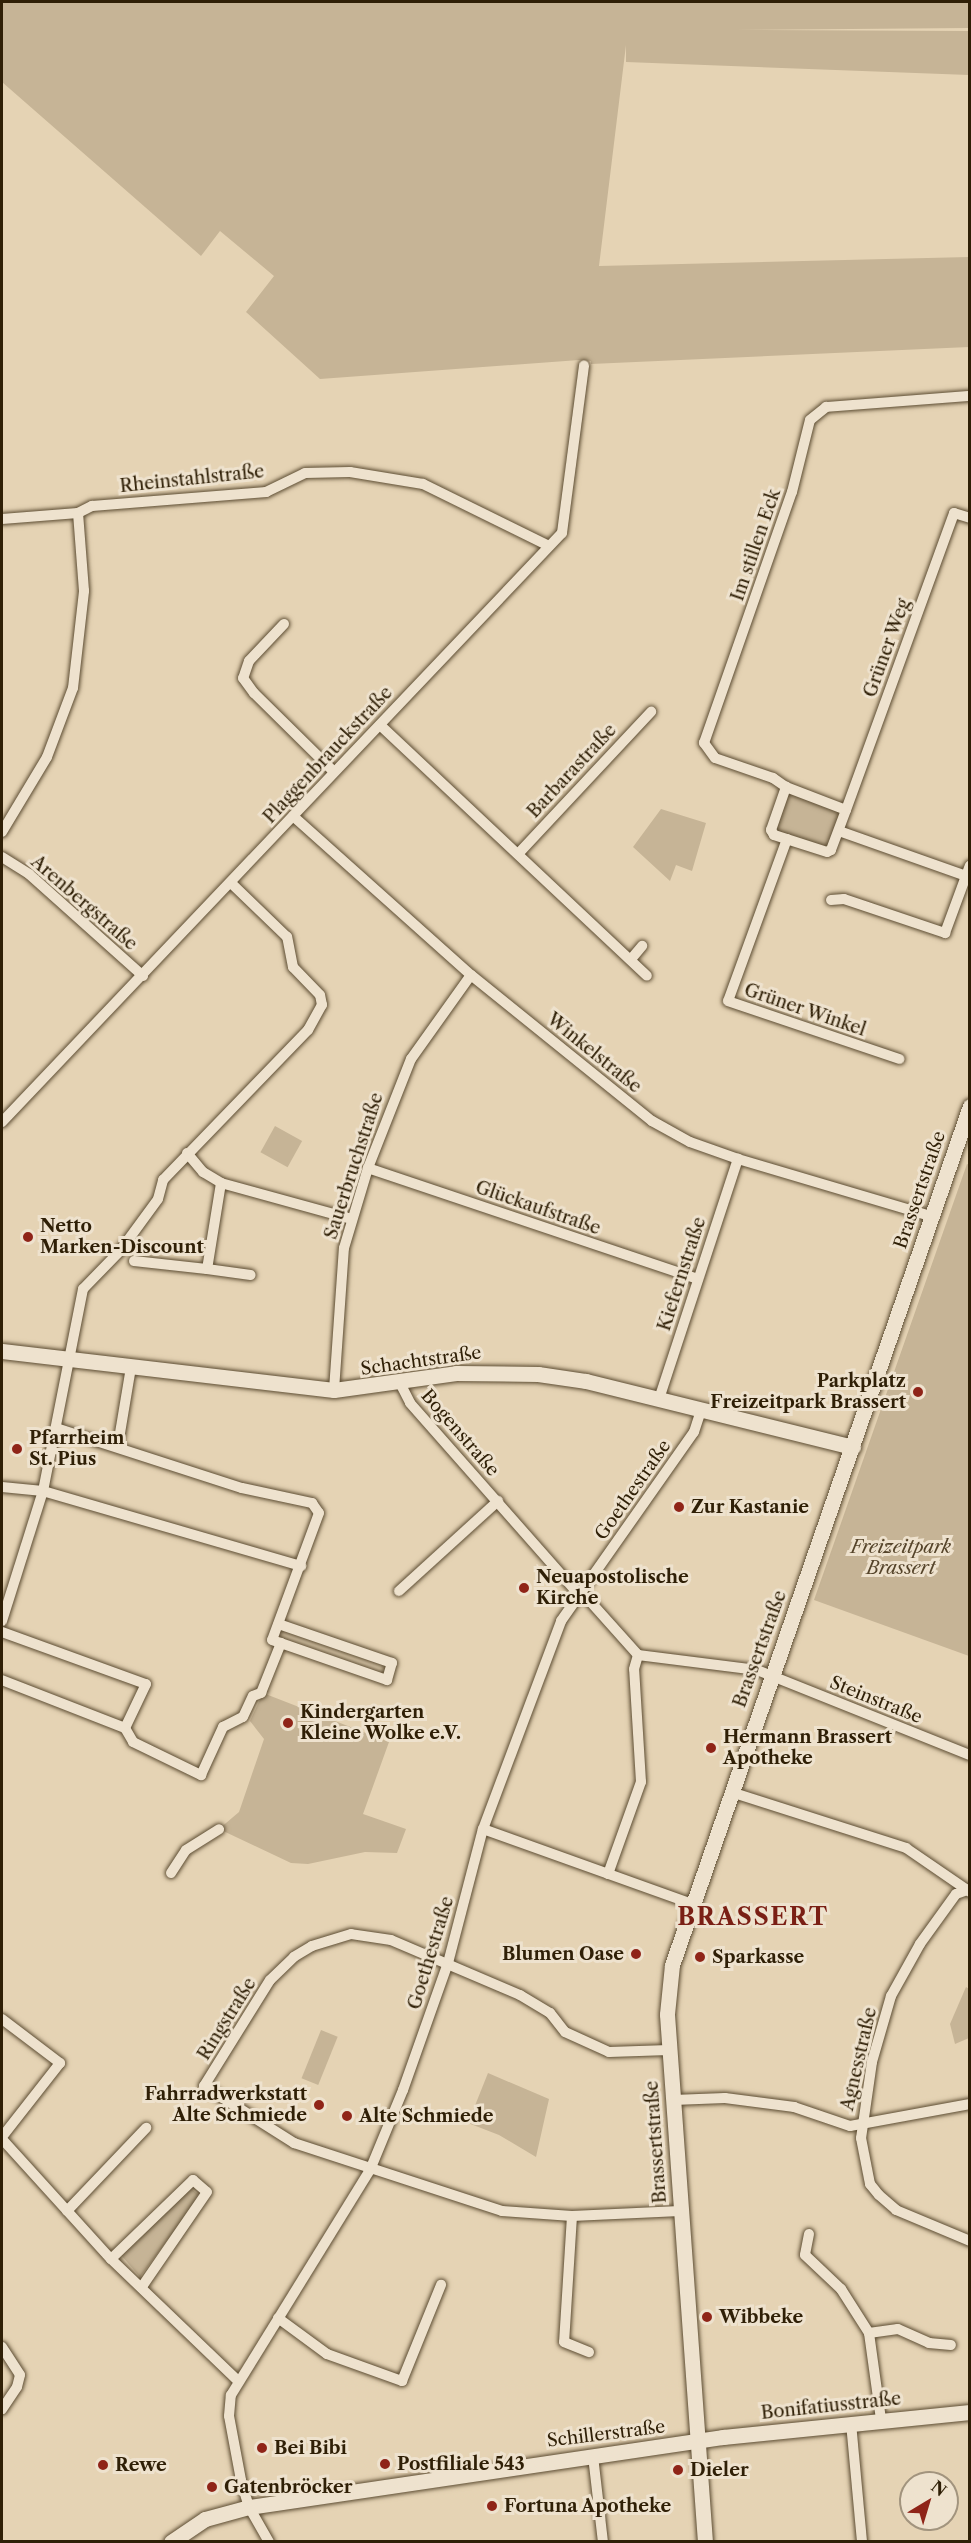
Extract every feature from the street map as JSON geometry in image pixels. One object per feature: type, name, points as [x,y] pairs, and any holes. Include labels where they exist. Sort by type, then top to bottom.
[{"type":"street","name":"Plaggenbrauckstraße","points":[[2,1122],[106,1009],[143,976],[562,533],[584,365]]},
{"type":"street","name":"Im stillen Eck","points":[[786,787],[773,778],[715,758],[704,743],[792,492],[810,420],[826,408],[969,396]]},
{"type":"street","name":"Rheinstahlstraße","points":[[2,519],[78,513],[92,506],[266,492],[305,473],[350,472],[423,484],[549,546]]},
{"type":"street","points":[[2,832],[47,757],[73,688],[84,591],[78,513]]},
{"type":"street","name":"Grüner Weg","points":[[787,839],[826,852],[839,831],[954,513],[969,518]]},
{"type":"street","points":[[284,624],[249,661],[243,678],[254,693],[334,772]]},
{"type":"street","name":"Barbarastraße","points":[[518,854],[651,712]]},
{"type":"street","points":[[380,725],[632,958],[647,976]]},
{"type":"street","points":[[787,839],[771,830],[786,787],[846,810]]},
{"type":"street","name":"Winkelstraße","points":[[293,816],[471,975],[652,1121],[690,1142],[738,1159],[932,1216]]},
{"type":"street","points":[[839,831],[967,876]]},
{"type":"street","name":"Grüner Winkel","points":[[787,839],[728,1001],[899,1059]]},
{"type":"street","name":"Arenbergstraße","points":[[2,857],[30,874],[143,976]]},
{"type":"street","points":[[831,900],[844,899],[945,933],[969,865]]},
{"type":"street","points":[[2,1621],[44,1491],[83,1289],[120,1251],[158,1199],[163,1180],[308,1030],[322,1005],[320,995],[293,967],[289,942],[231,883]]},
{"type":"street","points":[[632,958],[642,946]]},
{"type":"street","name":"Sauerbruchstraße","points":[[334,1390],[344,1248],[368,1168],[411,1059],[471,975]]},
{"type":"street","name":"Brassertstraße","points":[[705,2541],[669,2050],[667,2014],[672,1965],[770,1676],[852,1447],[969,1106]]},
{"type":"street","points":[[187,1153],[203,1172],[221,1183],[352,1219]]},
{"type":"street","name":"Kiefernstraße","points":[[658,1399],[738,1159]]},
{"type":"street","name":"Glückaufstraße","points":[[368,1168],[697,1279]]},
{"type":"street","points":[[207,1269],[221,1183]]},
{"type":"street","points":[[134,1261],[251,1275]]},
{"type":"street","name":"Schachtstraße","points":[[2,1351],[334,1390],[400,1383],[456,1373],[538,1374],[658,1399],[852,1447]]},
{"type":"street","points":[[118,1446],[131,1367]]},
{"type":"street","name":"Bogenstraße","points":[[400,1383],[410,1404],[579,1595],[588,1599],[638,1655]]},
{"type":"street","name":"Goethestraße","points":[[269,2541],[250,2509],[229,2416],[230,2400],[238,2381],[370,2170],[403,2091],[448,1963],[483,1829],[561,1621],[694,1432],[701,1410]]},
{"type":"street","points":[[2,1680],[125,1728],[133,1742],[201,1775],[223,1727],[243,1718],[253,1696],[261,1693],[277,1642],[279,1624],[319,1513],[307,1500],[242,1488],[118,1446],[56,1428]]},
{"type":"street","points":[[2,1487],[44,1491],[301,1566]]},
{"type":"street","name":"Bogenstraße","points":[[399,1591],[498,1501]]},
{"type":"street","points":[[277,1642],[387,1680],[392,1663],[279,1624]]},
{"type":"street","points":[[2,1632],[146,1684],[125,1728]]},
{"type":"street","points":[[608,1874],[641,1782],[634,1669],[638,1655],[757,1670],[770,1676]]},
{"type":"street","name":"Steinstraße","points":[[770,1676],[969,1755]]},
{"type":"street","points":[[731,1792],[906,1848],[968,1890]]},
{"type":"street","points":[[171,1873],[186,1850],[219,1829]]},
{"type":"street","points":[[483,1829],[692,1904]]},
{"type":"street","name":"Agnesstraße","points":[[968,1890],[956,1894],[920,1944],[891,1996],[872,2062],[861,2122],[870,2184],[879,2195],[897,2210],[969,2241]]},
{"type":"street","name":"Ringstraße","points":[[669,2050],[609,2052],[565,2032],[550,2013],[520,1995],[391,1940],[351,1934],[312,1946],[294,1957],[270,1980],[204,2086],[294,2143],[370,2170],[502,2211],[572,2216],[680,2211]]},
{"type":"street","points":[[2,2019],[60,2063],[2,2138],[111,2259],[238,2381]]},
{"type":"street","points":[[674,2100],[759,2102],[794,2107],[850,2126],[861,2122],[969,2104]]},
{"type":"street","points":[[67,2211],[146,2128]]},
{"type":"street","points":[[111,2259],[194,2180],[207,2192],[141,2288]]},
{"type":"street","points":[[572,2216],[564,2342],[589,2352]]},
{"type":"street","points":[[809,2234],[805,2255],[841,2289],[869,2333],[881,2420]]},
{"type":"street","points":[[278,2318],[327,2354],[402,2381],[441,2285]]},
{"type":"street","points":[[869,2333],[898,2329],[929,2343],[951,2345]]},
{"type":"street","points":[[2,2347],[20,2375],[17,2387],[2,2409]]},
{"type":"street","name":"Bonifatiusstraße","points":[[697,2441],[969,2412]]},
{"type":"street","points":[[851,2424],[862,2541]]},
{"type":"street","name":"Schillerstraße","points":[[171,2541],[205,2519],[250,2509],[697,2441]]},
{"type":"street","points":[[593,2456],[600,2541]]},
{"type":"green space","points":[[2,2],[969,2],[969,28],[735,30],[969,31],[969,75],[626,62],[626,45],[599,266],[969,257],[969,347],[591,364],[591,361],[579,360],[320,379],[246,312],[274,276],[220,231],[201,256],[2,82]]},
{"type":"green space","points":[[792,793],[837,811],[840,816],[829,846],[824,848],[778,833],[775,828],[786,795]]},
{"type":"green space","points":[[661,809],[706,823],[692,871],[676,865],[670,881],[633,847]]},
{"type":"green space","points":[[275,1126],[302,1141],[288,1167],[260,1152]]},
{"type":"green space","name":"Freizeitpark Brassert","points":[[967,1164],[970,1165],[969,1656],[814,1600]]},
{"type":"green space","points":[[263,1693],[389,1742],[363,1814],[406,1829],[397,1853],[365,1852],[308,1864],[291,1863],[219,1829],[239,1812],[264,1739],[250,1721]]},
{"type":"green space","points":[[966,1987],[969,1989],[969,2038],[955,2044],[950,2024]]},
{"type":"green space","points":[[321,2030],[338,2037],[318,2085],[302,2078]]},
{"type":"green space","points":[[488,2073],[549,2099],[536,2157],[499,2135],[468,2123]]},
{"type":"green space","points":[[190,2188],[200,2196],[140,2277],[121,2255]]},
{"type":"place","name":"Netto Marken-Discount","points":[[28,1237]]},
{"type":"place","name":"Parkplatz Freizeitpark Brassert","points":[[918,1392]]},
{"type":"place","name":"Pfarrheim St. Pius","points":[[17,1449]]},
{"type":"place","name":"Zur Kastanie","points":[[679,1507]]},
{"type":"place","name":"Neuapostolische Kirche","points":[[524,1588]]},
{"type":"place","name":"Kindergarten Kleine Wolke e.V.","points":[[288,1723]]},
{"type":"place","name":"Hermann Brassert Apotheke","points":[[711,1748]]},
{"type":"place","name":"Blumen Oase","points":[[636,1954]]},
{"type":"place","name":"Sparkasse","points":[[700,1957]]},
{"type":"place","name":"Fahrradwerkstatt Alte Schmiede","points":[[319,2105]]},
{"type":"place","name":"Alte Schmiede","points":[[347,2116]]},
{"type":"place","name":"Wibbeke","points":[[707,2317]]},
{"type":"place","name":"Bei Bibi","points":[[262,2448]]},
{"type":"place","name":"Postfiliale 543","points":[[385,2464]]},
{"type":"place","name":"Rewe","points":[[103,2465]]},
{"type":"place","name":"Dieler","points":[[678,2470]]},
{"type":"place","name":"Gatenbröcker","points":[[212,2487]]},
{"type":"place","name":"Fortuna Apotheke","points":[[492,2506]]},
{"type":"district","name":"BRASSERT","points":[[753,1917]]}]
